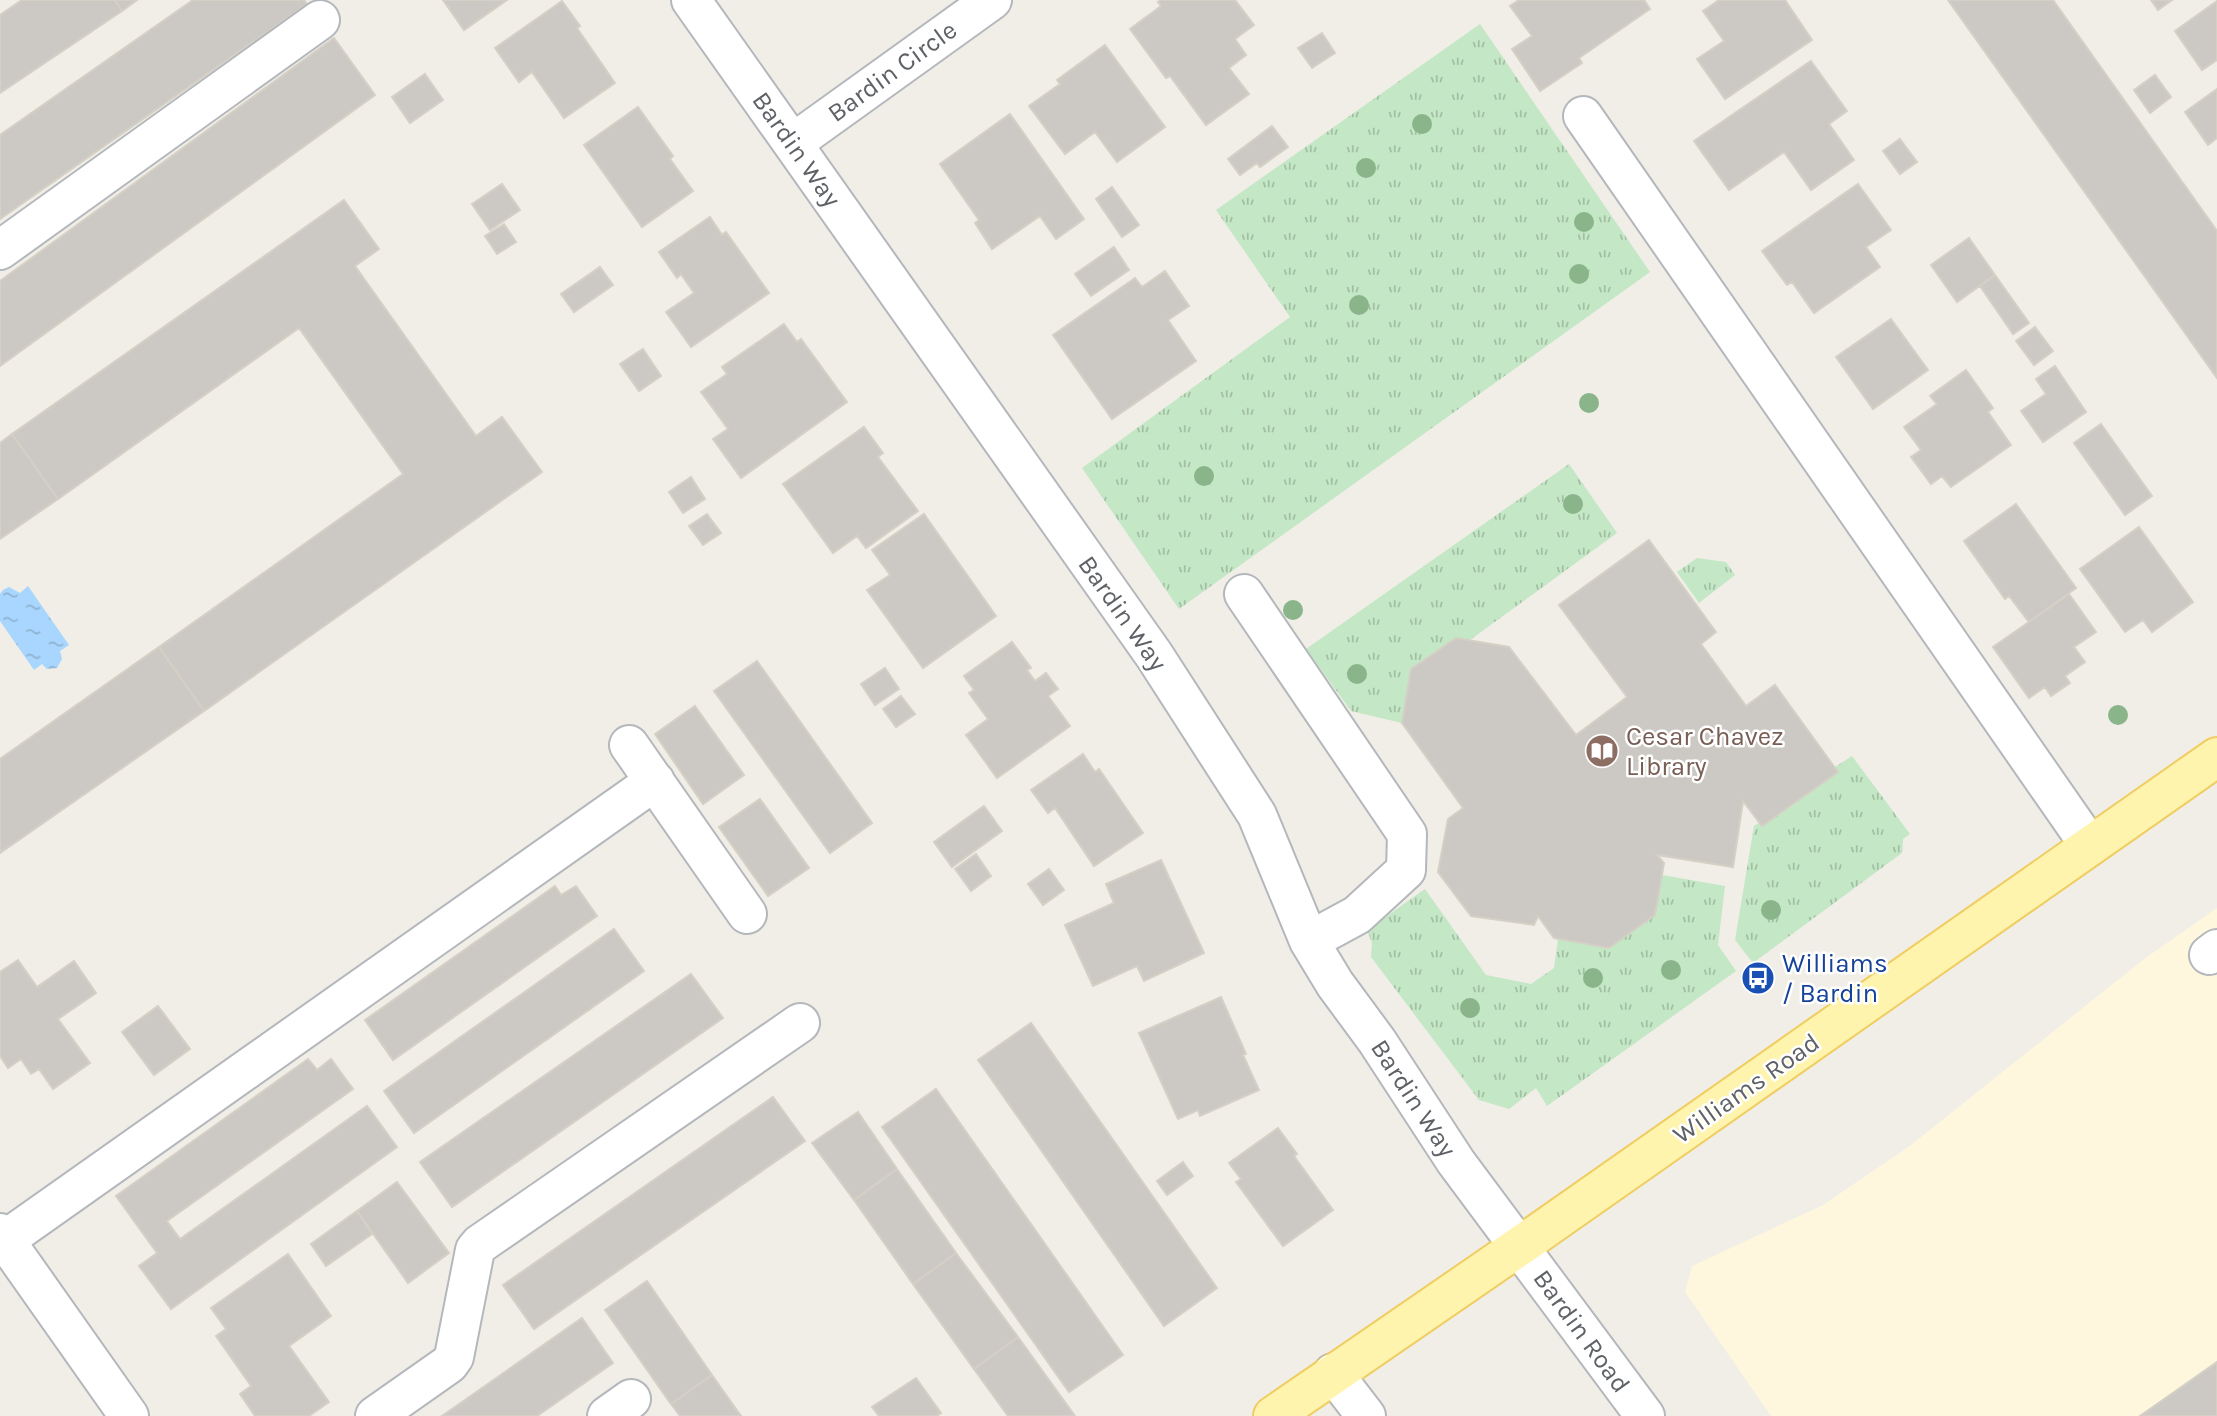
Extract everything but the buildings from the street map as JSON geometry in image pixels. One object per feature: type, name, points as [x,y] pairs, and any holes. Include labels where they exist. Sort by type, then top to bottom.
[{"type":"main road","name":"Williams Road","points":[[1272,1416],[1520,1246],[2217,757]]},
{"type":"street","name":"Bardin Way","points":[[691,0],[1154,655],[1257,815],[1309,941],[1335,984],[1377,1041],[1456,1161],[1520,1246]]},
{"type":"street","name":"Bardin Circle","points":[[793,143],[992,0]]},
{"type":"street","points":[[0,250],[320,20]]},
{"type":"street","points":[[1583,116],[2090,846]]},
{"type":"street","points":[[1244,594],[1407,834],[1406,870],[1357,915],[1309,941]]},
{"type":"street","points":[[629,745],[747,914]]},
{"type":"street","points":[[129,1416],[2,1237],[655,781]]},
{"type":"street","points":[[375,1416],[449,1364],[454,1357],[475,1250],[480,1244],[800,1023]]},
{"type":"street","name":"Bardin Road","points":[[1520,1246],[1645,1416]]},
{"type":"street","points":[[1333,1373],[1366,1416]]},
{"type":"shaded area","points":[[2217,908],[2217,1416],[1771,1416],[1685,1292],[1692,1266],[1823,1205],[1911,1145],[2144,959]]},
{"type":"green space","points":[[1480,24],[1650,272],[1179,609],[1082,468],[1290,317],[1216,210]]},
{"type":"green space","points":[[1569,464],[1617,533],[1470,640],[1456,638],[1411,669],[1402,723],[1351,711],[1306,649]]},
{"type":"green space","points":[[1697,558],[1726,562],[1735,575],[1699,603],[1677,572]]},
{"type":"green space","points":[[1852,756],[1910,834],[1903,839],[1902,853],[1753,963],[1735,940],[1754,826],[1759,823],[1762,826],[1838,772],[1835,767]]},
{"type":"green space","points":[[1662,875],[1725,886],[1718,945],[1736,971],[1547,1106],[1536,1088],[1509,1109],[1479,1100],[1371,957],[1372,943],[1367,930],[1425,889],[1486,975],[1531,984],[1554,968],[1558,939],[1609,948]]},
{"type":"water","points":[[28,586],[69,645],[60,651],[62,659],[57,668],[47,669],[42,664],[34,670],[0,621],[0,594],[9,587],[20,593]]},
{"type":"place","name":"Cesar Chavez Library","points":[[1602,751]]},
{"type":"place","name":"Williams / Bardin","points":[[1758,978]]}]
